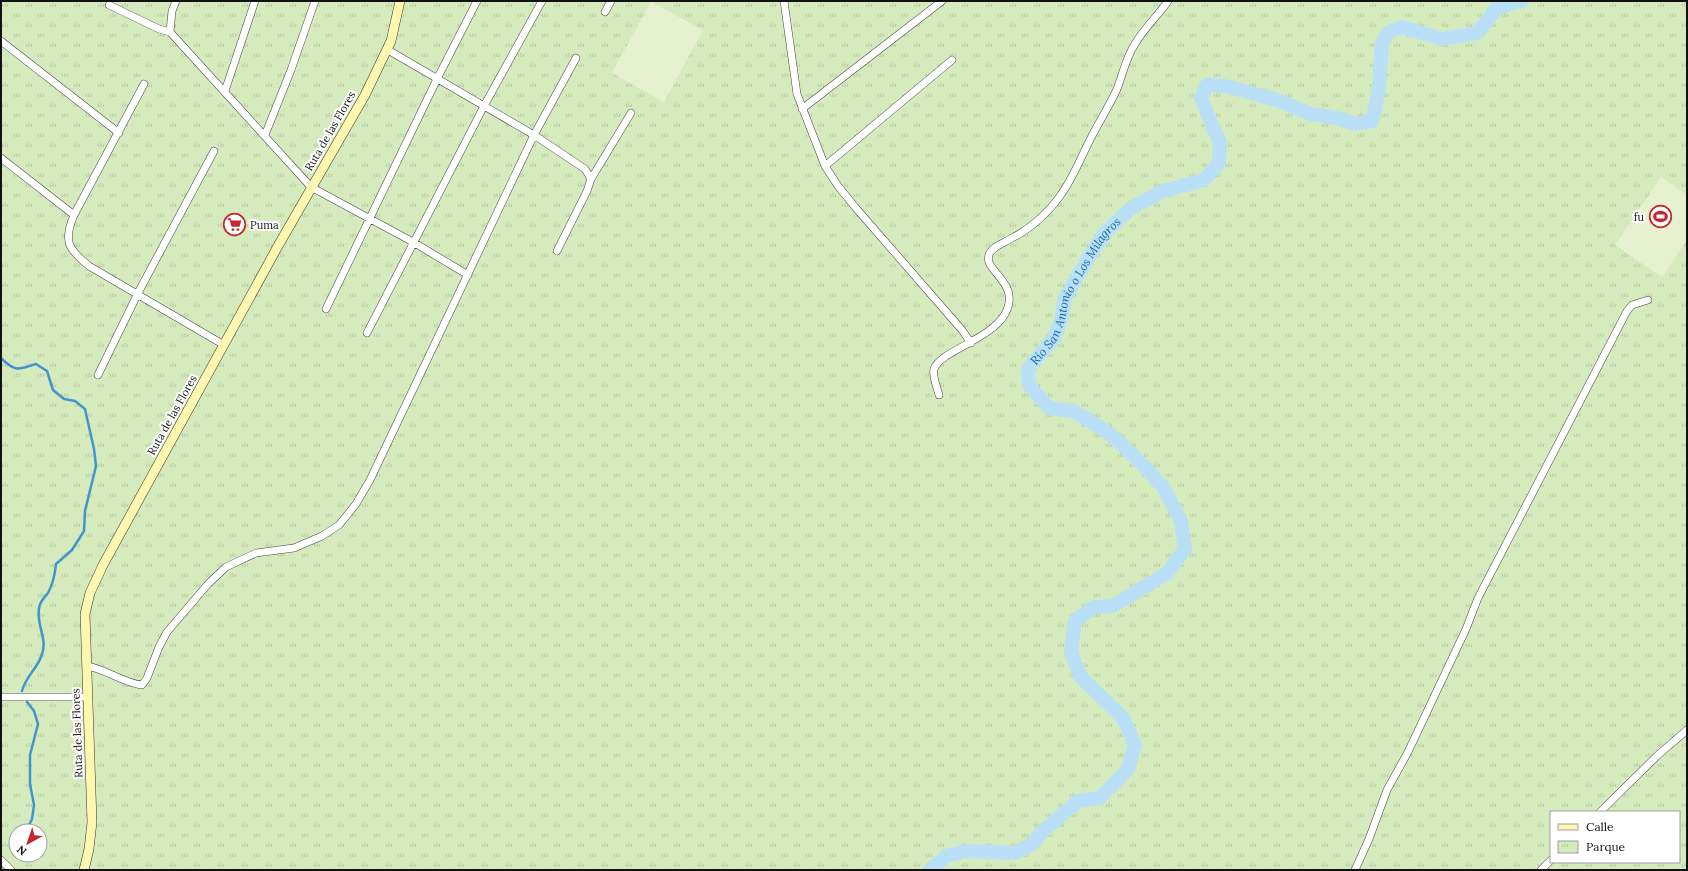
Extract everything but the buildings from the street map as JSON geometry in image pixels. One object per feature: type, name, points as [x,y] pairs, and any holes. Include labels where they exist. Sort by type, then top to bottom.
[{"type":"main road","name":"Ruta de las Flores","points":[[84,870],[89,848],[92,822],[85,614],[90,593],[103,565],[311,187],[365,95],[388,50],[395,28],[398,2]]},
{"type":"street","points":[[170,32],[172,11],[176,1]]},
{"type":"street","points":[[225,91],[255,1]]},
{"type":"street","points":[[265,135],[291,70],[315,1]]},
{"type":"street","points":[[326,309],[437,79],[477,1]]},
{"type":"street","points":[[367,333],[484,106],[542,1]]},
{"type":"street","points":[[606,12],[611,1]]},
{"type":"street","points":[[784,1],[796,94],[825,166],[854,207],[962,330],[971,343]]},
{"type":"street","points":[[802,109],[942,1]]},
{"type":"street","points":[[939,395],[933,374],[934,368],[942,359],[988,333],[1000,323],[1006,312],[1009,301],[1008,288],[991,267],[988,260],[989,254],[993,249],[1019,235],[1039,219],[1060,196],[1080,163],[1086,148],[1117,89],[1134,45],[1145,27],[1168,1]]},
{"type":"street","points":[[110,5],[154,27],[170,32],[311,187],[413,242],[468,275]]},
{"type":"street","points":[[1,41],[119,133]]},
{"type":"street","points":[[388,50],[534,135],[585,169],[591,179]]},
{"type":"street","points":[[87,666],[105,670],[134,684],[142,685],[147,678],[159,647],[167,632],[208,584],[226,567],[256,553],[294,548],[322,536],[339,525],[356,504],[370,480],[422,367],[468,275],[534,135],[576,58]]},
{"type":"street","points":[[825,166],[952,60]]},
{"type":"street","points":[[144,84],[74,215],[68,229],[68,240],[72,249],[89,266],[138,293],[224,345]]},
{"type":"street","points":[[557,252],[587,191],[591,179],[631,113]]},
{"type":"street","points":[[98,375],[138,293],[214,151]]},
{"type":"street","points":[[1,158],[74,215]]},
{"type":"street","points":[[1355,870],[1369,840],[1387,790],[1408,752],[1466,628],[1478,598],[1627,311],[1632,305],[1648,300]]},
{"type":"street","points":[[1,697],[88,697]]},
{"type":"street","points":[[1601,811],[1658,755],[1687,730]]},
{"type":"street","points":[[1,860],[11,870]]},
{"type":"street","points":[[1541,870],[1550,861]]},
{"type":"green space","points":[[1,1],[1687,1],[1687,870],[1,870]]},
{"type":"green space","points":[[651,2],[703,30],[664,102],[612,73]]},
{"type":"green space","name":"fu","points":[[1661,177],[1687,195],[1687,240],[1662,277],[1615,245]]},
{"type":"waterway","name":"Río San Antonio o Los Milagros","points":[[930,870],[946,856],[966,851],[1015,853],[1032,844],[1043,831],[1078,801],[1100,798],[1128,769],[1135,745],[1123,718],[1080,676],[1071,652],[1075,621],[1094,607],[1113,606],[1167,573],[1185,549],[1181,521],[1163,487],[1142,464],[1110,434],[1074,411],[1049,408],[1029,385],[1028,369],[1054,338],[1061,320],[1065,298],[1104,234],[1131,208],[1163,191],[1204,180],[1219,163],[1220,142],[1201,98],[1207,85],[1225,86],[1248,92],[1277,100],[1311,114],[1337,118],[1355,124],[1372,121],[1379,89],[1382,43],[1389,32],[1402,27],[1442,39],[1477,33],[1496,8],[1522,1]]},
{"type":"waterway","points":[[1,358],[14,368],[21,368],[36,364],[47,371],[53,390],[64,399],[75,401],[85,409],[94,449],[96,466],[85,511],[84,531],[72,550],[56,564],[51,586],[39,607],[39,621],[44,645],[43,651],[39,662],[26,681],[22,691]]},
{"type":"waterway","points":[[27,702],[34,711],[38,724],[30,755],[30,784],[34,805],[30,823]]},
{"type":"place","name":"fu","points":[[1660,217]]},
{"type":"place","name":"Puma","points":[[235,225]]}]
